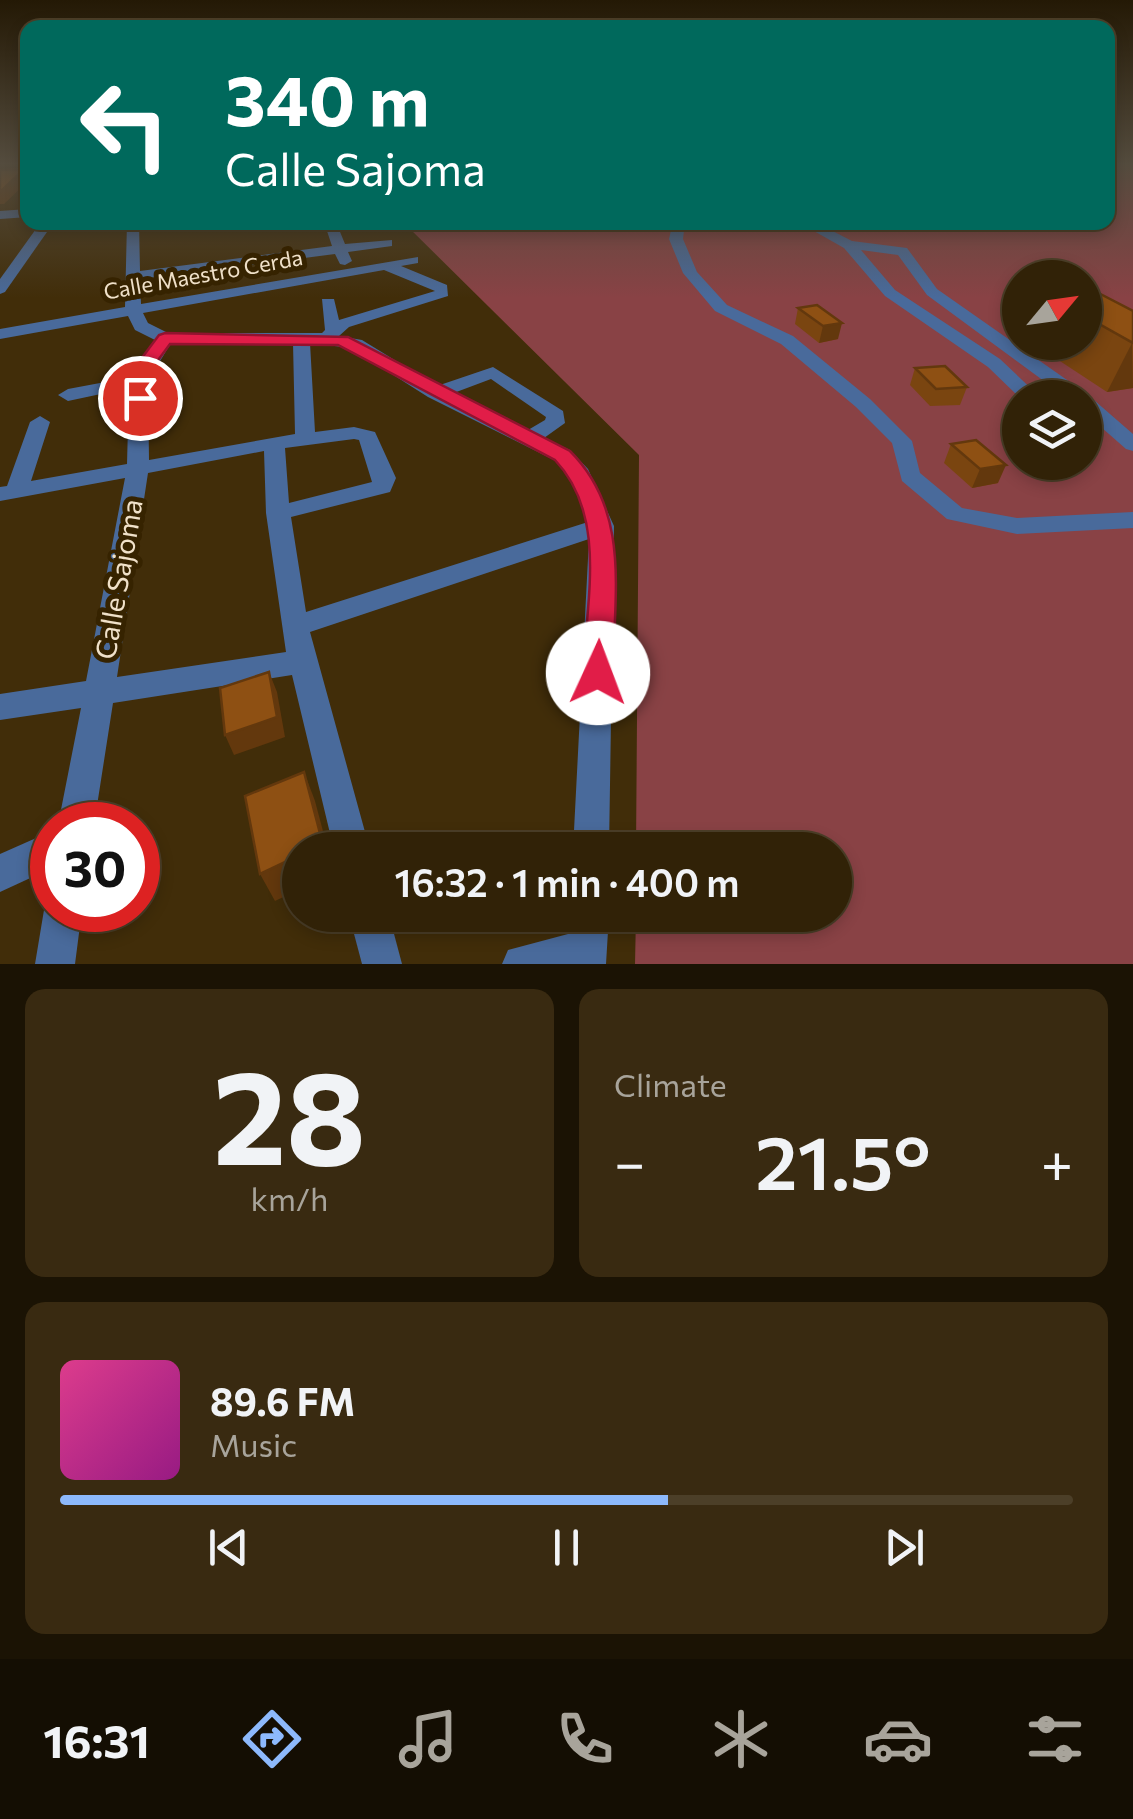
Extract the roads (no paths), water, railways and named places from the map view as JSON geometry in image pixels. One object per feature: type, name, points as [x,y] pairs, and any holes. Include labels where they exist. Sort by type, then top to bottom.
[{"type":"street","points":[[0,290],[42,230]]},
{"type":"street","points":[[133,230],[133,308],[141,326],[165,338],[301,338],[330,334],[443,293],[442,288],[385,265]]},
{"type":"street","points":[[332,230],[350,272]]},
{"type":"street","points":[[678,230],[676,239],[690,274],[721,308],[787,340],[864,403],[902,440],[910,476],[954,514],[1017,526],[1133,520]]},
{"type":"street","points":[[820,230],[849,245],[904,302],[994,363],[1012,380]]},
{"type":"street","points":[[132,276],[388,243]]},
{"type":"street","points":[[849,245],[902,251],[938,296],[1055,380]]},
{"type":"street","name":"Calle Maestro Cerda","points":[[0,334],[414,260]]},
{"type":"street","points":[[904,302],[938,296]]},
{"type":"street","points":[[328,302],[330,334]]},
{"type":"street","points":[[330,334],[356,344],[435,393],[562,455],[580,474],[602,526],[592,832]]},
{"type":"street","name":"Calle Sajoma","points":[[80,802],[138,467],[139,382],[165,338]]},
{"type":"street","points":[[301,338],[306,438]]},
{"type":"street","points":[[435,393],[482,373],[497,374],[556,415],[555,423],[530,438]]},
{"type":"street","points":[[68,394],[139,382]]},
{"type":"street","points":[[1102,420],[1133,445]]},
{"type":"street","points":[[8,492],[40,422]]},
{"type":"street","points":[[1102,425],[1110,428]]},
{"type":"street","points":[[8,492],[274,442],[368,436],[386,482],[372,491],[278,513]]},
{"type":"street","points":[[274,442],[278,513],[294,626],[347,832]]},
{"type":"street","points":[[294,626],[602,526]]},
{"type":"street","points":[[0,707],[304,661]]},
{"type":"street","points":[[0,874],[30,859]]},
{"type":"street","points":[[55,964],[60,932]]},
{"type":"street","points":[[374,932],[382,964]]},
{"type":"street","points":[[522,964],[588,943]]}]
